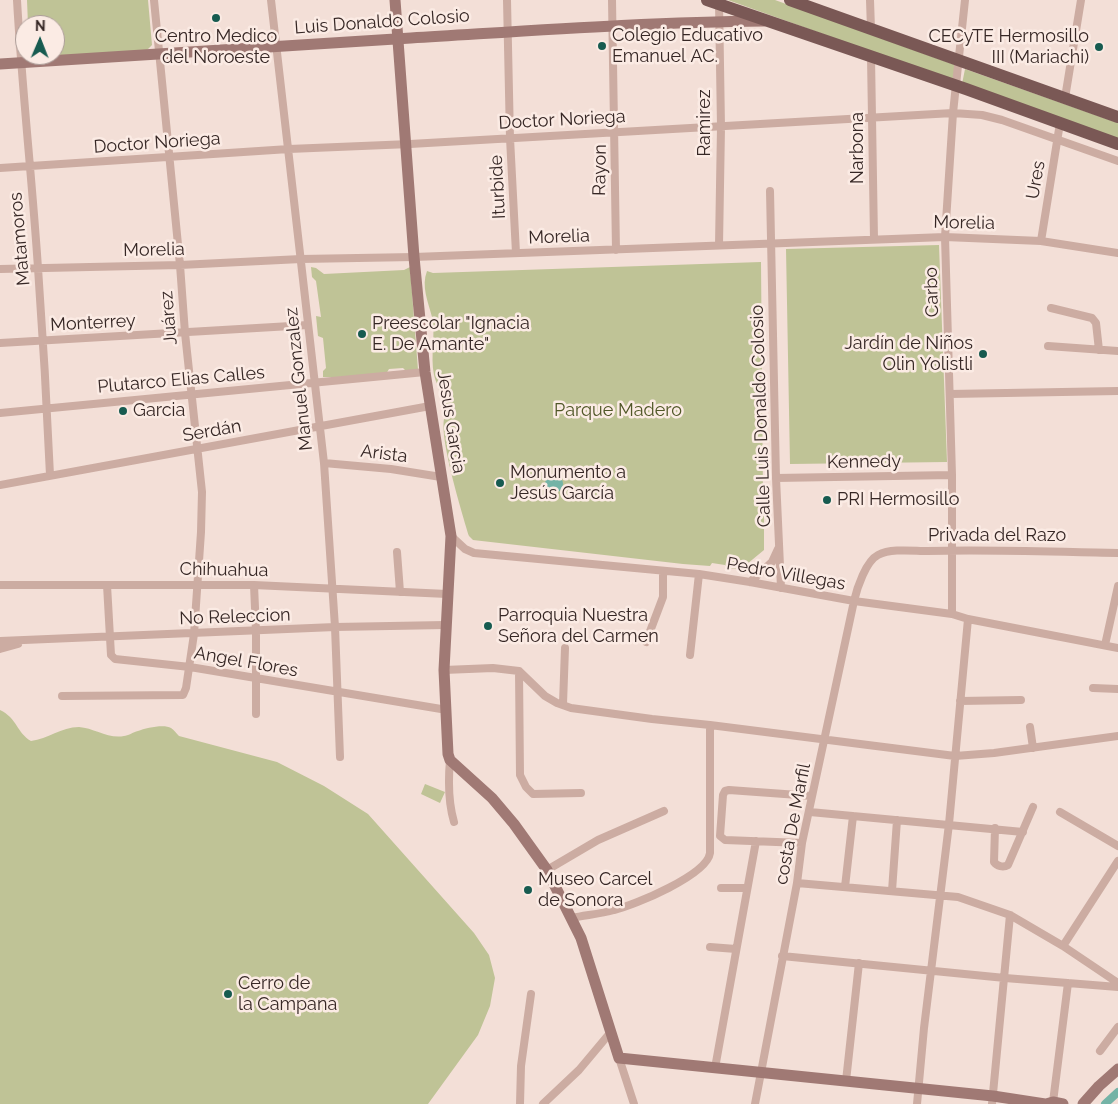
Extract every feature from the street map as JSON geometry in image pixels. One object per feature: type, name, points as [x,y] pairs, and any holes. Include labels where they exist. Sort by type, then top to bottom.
[{"type":"main road","points":[[707,0],[719,2],[767,21],[1118,144]]},
{"type":"main road","points":[[790,0],[1118,117]]},
{"type":"street","name":"Matamoros","points":[[17,0],[18,15]]},
{"type":"street","name":"Juárez","points":[[62,696],[183,696],[186,692],[190,667],[201,532],[202,492],[154,0]]},
{"type":"street","name":"Manuel Gonzalez","points":[[271,0],[324,463],[335,627],[340,757]]},
{"type":"street","name":"Jesus Garcia","points":[[395,0],[414,257],[425,372],[451,536],[444,670],[450,760]]},
{"type":"street","name":"Iturbide","points":[[507,0],[510,138],[516,253]]},
{"type":"street","name":"Rayon","points":[[612,0],[616,131],[614,185],[616,250]]},
{"type":"street","points":[[870,0],[871,29]]},
{"type":"street","name":"Carbo","points":[[952,614],[952,476],[945,237],[953,113],[965,0]]},
{"type":"street","points":[[1065,98],[1080,0]]},
{"type":"street","name":"Ramirez","points":[[719,2],[721,126],[719,245]]},
{"type":"street","name":"Luis Donaldo Colosio","points":[[65,60],[508,32],[767,21]]},
{"type":"street","name":"Narbona","points":[[870,56],[873,118],[874,239]]},
{"type":"street","name":"Luis Donaldo Colosio","points":[[0,64],[15,63]]},
{"type":"street","name":"Matamoros","points":[[20,65],[38,267],[50,475]]},
{"type":"street","points":[[1002,120],[1006,104]]},
{"type":"street","name":"Doctor Noriega","points":[[0,168],[289,149],[953,113],[982,115],[1002,120],[1118,161]]},
{"type":"street","name":"Ures","points":[[1041,241],[1060,123]]},
{"type":"street","name":"Calle Luis Donaldo Colosio","points":[[770,191],[776,478],[781,588]]},
{"type":"street","name":"Morelia","points":[[0,269],[180,265],[301,259],[414,257],[945,237],[1041,241],[1118,253]]},
{"type":"street","points":[[1051,308],[1092,318],[1096,323],[1099,350]]},
{"type":"street","name":"Monterrey","points":[[0,343],[308,325]]},
{"type":"street","points":[[1048,346],[1118,351]]},
{"type":"street","name":"Plutarco Elias Calles","points":[[0,413],[425,372]]},
{"type":"street","points":[[950,394],[1118,391]]},
{"type":"street","name":"Serdán","points":[[0,485],[430,406]]},
{"type":"street","name":"Arista","points":[[324,463],[391,469],[441,477]]},
{"type":"street","name":"Kennedy","points":[[776,478],[952,476]]},
{"type":"street","name":"Pedro Villegas","points":[[451,536],[465,549],[474,553],[699,574],[854,601],[952,614],[968,619],[1118,648]]},
{"type":"street","points":[[750,582],[772,562],[779,544]]},
{"type":"street","name":"Privada del Razo","points":[[877,555],[891,552],[951,550],[1118,553]]},
{"type":"street","points":[[397,552],[400,592]]},
{"type":"street","name":"costa De Marfil","points":[[755,1104],[797,883],[802,843],[854,601],[862,576],[877,555]]},
{"type":"street","points":[[646,642],[663,597],[663,572]]},
{"type":"street","points":[[690,655],[699,574]]},
{"type":"street","name":"Angel Flores","points":[[107,584],[109,637],[111,655],[115,659],[190,667],[447,710]]},
{"type":"street","name":"Chihuahua","points":[[0,585],[254,585],[447,594]]},
{"type":"street","points":[[254,585],[256,714]]},
{"type":"street","points":[[1105,645],[1118,586]]},
{"type":"street","points":[[917,1104],[949,824],[968,619]]},
{"type":"street","name":"No Releccion","points":[[27,641],[335,627],[446,625]]},
{"type":"street","points":[[0,641],[27,641]]},
{"type":"street","points":[[0,649],[27,641]]},
{"type":"street","points":[[563,704],[565,648]]},
{"type":"street","points":[[444,670],[492,668],[519,671],[545,696],[571,708],[955,756],[994,754],[1118,736]]},
{"type":"street","points":[[519,671],[520,775],[526,787],[533,794],[582,793]]},
{"type":"street","points":[[1093,688],[1118,689]]},
{"type":"street","points":[[960,701],[1021,700]]},
{"type":"street","points":[[572,918],[614,910],[649,897],[679,882],[707,862],[710,853],[710,725]]},
{"type":"street","points":[[1030,726],[1033,748]]},
{"type":"street","points":[[450,760],[448,790],[454,822]]},
{"type":"street","points":[[450,760],[492,798],[524,837],[547,870],[572,918],[588,959],[634,1104]]},
{"type":"street","points":[[802,843],[725,840],[720,836],[722,794],[725,791],[746,791],[812,796]]},
{"type":"street","points":[[995,828],[994,862],[1003,867],[1008,865],[1033,807]]},
{"type":"street","points":[[547,870],[598,840],[664,811]]},
{"type":"street","points":[[810,812],[1023,832]]},
{"type":"street","points":[[1060,812],[1118,846]]},
{"type":"street","points":[[845,887],[853,816]]},
{"type":"street","points":[[892,891],[897,820]]},
{"type":"street","points":[[715,1068],[756,841]]},
{"type":"street","points":[[1062,946],[1118,861]]},
{"type":"street","points":[[797,883],[941,894],[958,897],[1010,915],[1118,983]]},
{"type":"street","points":[[721,888],[747,888]]},
{"type":"street","points":[[992,1100],[1010,915]]},
{"type":"street","points":[[710,947],[736,949]]},
{"type":"street","points":[[782,956],[1118,987]]},
{"type":"street","points":[[846,1081],[859,963]]},
{"type":"street","points":[[619,1058],[918,1089],[992,1100],[1052,1104],[1068,983]]},
{"type":"street","points":[[520,1104],[521,1066],[531,994]]},
{"type":"street","points":[[1100,1051],[1118,1026]]},
{"type":"street","points":[[542,1104],[579,1070],[610,1033]]},
{"type":"street","points":[[1083,1104],[1118,1069]]},
{"type":"green space","points":[[27,0],[148,0],[152,45],[147,50],[65,56],[65,15],[28,15]]},
{"type":"green space","points":[[728,0],[775,0],[958,66],[954,81]]},
{"type":"green space","points":[[965,69],[1118,123],[1118,140],[962,84]]},
{"type":"green space","points":[[939,245],[947,462],[790,464],[786,249]]},
{"type":"green space","name":"Parque Madero","points":[[761,262],[763,497],[761,507],[764,517],[764,550],[741,569],[727,568],[725,565],[712,563],[710,566],[683,564],[473,540],[469,536],[447,456],[443,425],[445,416],[434,375],[433,324],[425,288],[427,271],[433,273]]},
{"type":"green space","points":[[311,267],[324,274],[404,270],[410,267],[418,370],[389,369],[386,374],[323,377],[323,371],[326,368],[323,338],[318,336],[316,316],[321,317],[316,281],[312,277]]},
{"type":"green space","name":"Cerro de la Campana","points":[[0,710],[10,717],[26,738],[31,741],[79,727],[118,737],[160,726],[168,727],[179,736],[277,762],[324,786],[368,814],[474,933],[489,955],[495,978],[490,1006],[478,1035],[428,1104],[0,1104]]},
{"type":"green space","points":[[425,784],[445,792],[440,803],[421,794]]},
{"type":"water","points":[[550,475],[558,475],[563,480],[561,491],[550,493],[545,488],[545,480]]},
{"type":"waterway","points":[[1105,1104],[1118,1092]]},
{"type":"place","name":"Centro Medico del Noroeste","points":[[216,18]]},
{"type":"place","name":"Colegio Educativo Emanuel AC.","points":[[602,46]]},
{"type":"place","name":"CECyTE Hermosillo III (Mariachi)","points":[[1099,47]]},
{"type":"place","name":"Preescolar \"Ignacia E. De Amante\"","points":[[362,334]]},
{"type":"place","name":"Jardín de Niños Olin Yolistli","points":[[983,354]]},
{"type":"place","name":"Garcia","points":[[123,411]]},
{"type":"place","name":"Monumento a Jesús García","points":[[500,483]]},
{"type":"place","name":"PRI Hermosillo","points":[[827,500]]},
{"type":"place","name":"Parroquia Nuestra Señora del Carmen","points":[[488,626]]},
{"type":"place","name":"Museo Carcel de Sonora","points":[[528,890]]},
{"type":"place","name":"Cerro de la Campana","points":[[228,994]]}]
